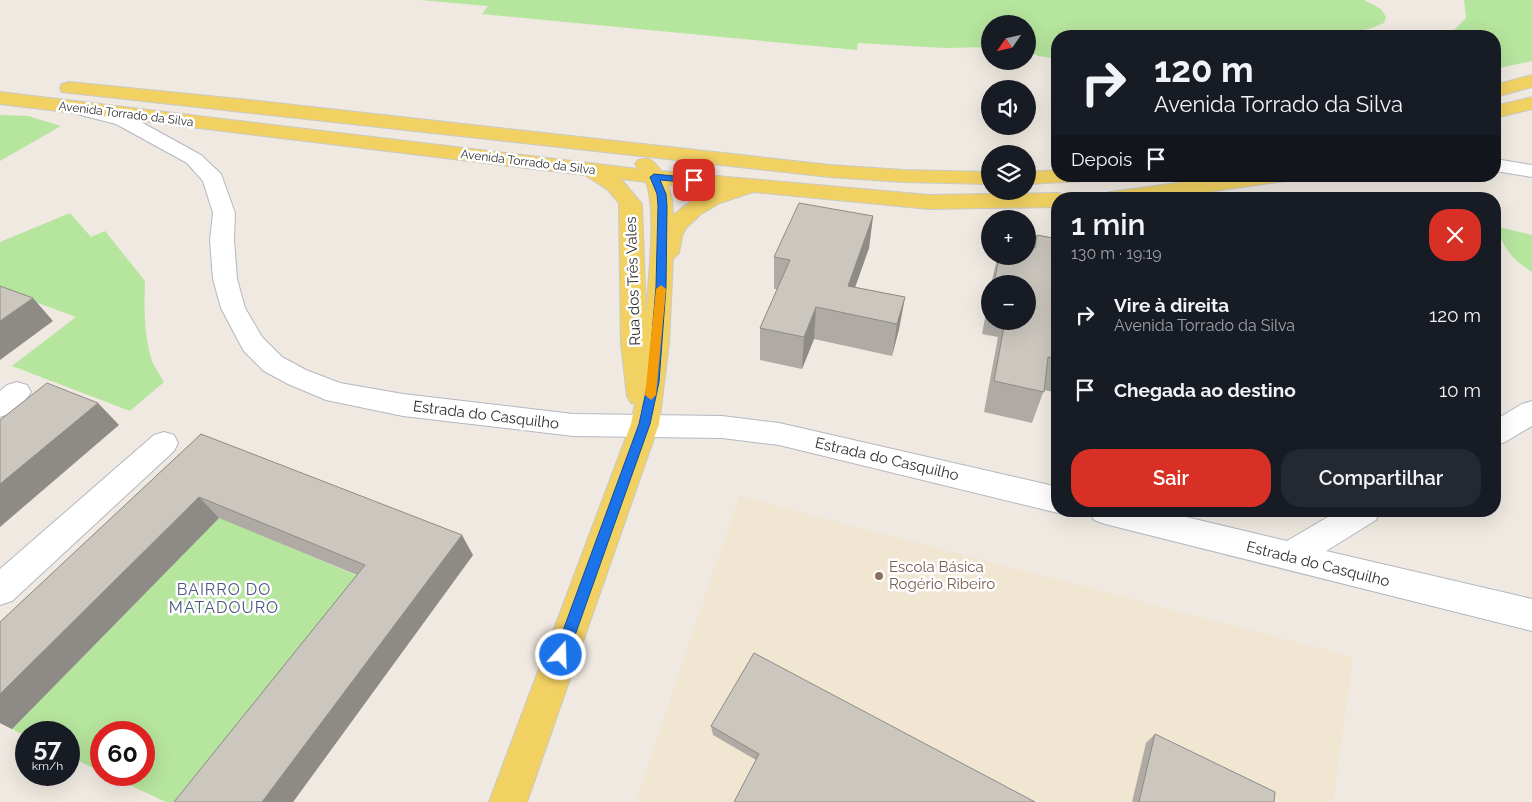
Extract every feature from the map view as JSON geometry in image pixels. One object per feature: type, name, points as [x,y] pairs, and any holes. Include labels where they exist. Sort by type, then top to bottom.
[{"type":"main road","name":"Avenida Torrado da Silva","points":[[0,80],[830,171],[903,176],[981,178]]},
{"type":"main road","points":[[1501,89],[1532,81]]},
{"type":"main road","name":"Avenida Torrado da Silva","points":[[0,98],[654,177],[929,202],[1051,200]]},
{"type":"main road","points":[[1501,111],[1532,103]]},
{"type":"main road","name":"Rua dos Três Vales","points":[[508,802],[644,424],[653,382],[661,287],[662,194],[654,177],[636,156],[626,149]]},
{"type":"main road","name":"Rua dos Três Vales","points":[[576,168],[599,175],[613,182],[631,204],[634,344],[644,424]]},
{"type":"main road","points":[[631,204],[642,185],[654,177],[690,169],[840,179],[903,176]]},
{"type":"main road","points":[[1036,178],[1051,177]]},
{"type":"main road","points":[[1163,192],[1239,182]]},
{"type":"main road","points":[[661,287],[670,236],[686,213],[726,194],[760,186]]},
{"type":"street","name":"Estrada do Casquilho","points":[[75,108],[122,120],[194,158],[213,179],[224,213],[222,240],[226,279],[233,308],[253,344],[272,364],[297,377],[336,393],[403,405],[574,425],[644,424],[722,427],[779,434],[1051,498]]},
{"type":"street","points":[[1501,166],[1532,171]]},
{"type":"street","points":[[1501,430],[1532,412]]},
{"type":"street","points":[[0,590],[164,443]]},
{"type":"street","name":"Estrada do Casquilho","points":[[1129,517],[1532,615]]},
{"type":"street","points":[[1288,557],[1355,517]]},
{"type":"shaded area","name":"Escola Básica Rogério Ribeiro","points":[[739,496],[1353,657],[1333,802],[636,802]]},
{"type":"green space","points":[[420,0],[1364,0],[1381,9],[1386,17],[1384,23],[1363,30],[1051,30],[1051,58],[1036,55],[1036,15],[981,15],[981,47],[944,48],[858,43],[857,50],[482,14],[488,6]]},
{"type":"green space","points":[[1464,0],[1532,0],[1532,61],[1501,68],[1501,30],[1454,30],[1466,18]]},
{"type":"green space","points":[[0,115],[28,116],[61,126],[0,161]]},
{"type":"green space","points":[[70,213],[91,237],[105,231],[145,281],[147,342],[152,361],[164,382],[130,411],[12,366],[76,317],[0,289],[0,242]]},
{"type":"green space","points":[[1501,227],[1532,235],[1532,272],[1509,253],[1502,241]]},
{"type":"green space","points":[[219,517],[379,585],[210,802],[166,802],[132,786],[155,786],[155,721],[90,721],[90,766],[80,762],[80,721],[20,721]]},
{"type":"building","points":[[799,203],[873,216],[848,286],[905,297],[897,324],[816,307],[804,337],[760,328],[790,260],[774,257]]},
{"type":"building","points":[[1037,235],[1051,238],[1051,358],[1048,357],[1044,392],[994,381],[1003,330],[1036,330],[1036,275],[996,275],[997,265],[1036,265]]},
{"type":"building","points":[[0,286],[33,298],[0,321]]},
{"type":"building","points":[[47,383],[98,403],[0,484],[0,420]]},
{"type":"building","points":[[201,434],[462,535],[262,802],[174,802],[365,565],[199,497],[0,694],[0,622]]},
{"type":"building","points":[[754,653],[1035,802],[734,802],[759,754],[711,726]]},
{"type":"building","points":[[1155,734],[1275,792],[1274,802],[1139,802]]},
{"type":"slow traffic","points":[[651,395],[661,289]]},
{"type":"place","name":"Escola Básica Rogério Ribeiro","points":[[879,576]]},
{"type":"district","name":"BAIRRO DO MATADOURO","points":[[224,598]]},
{"type":"route","points":[[561,655],[644,424],[653,382],[661,287],[662,206],[662,194],[654,177],[694,180]]}]
